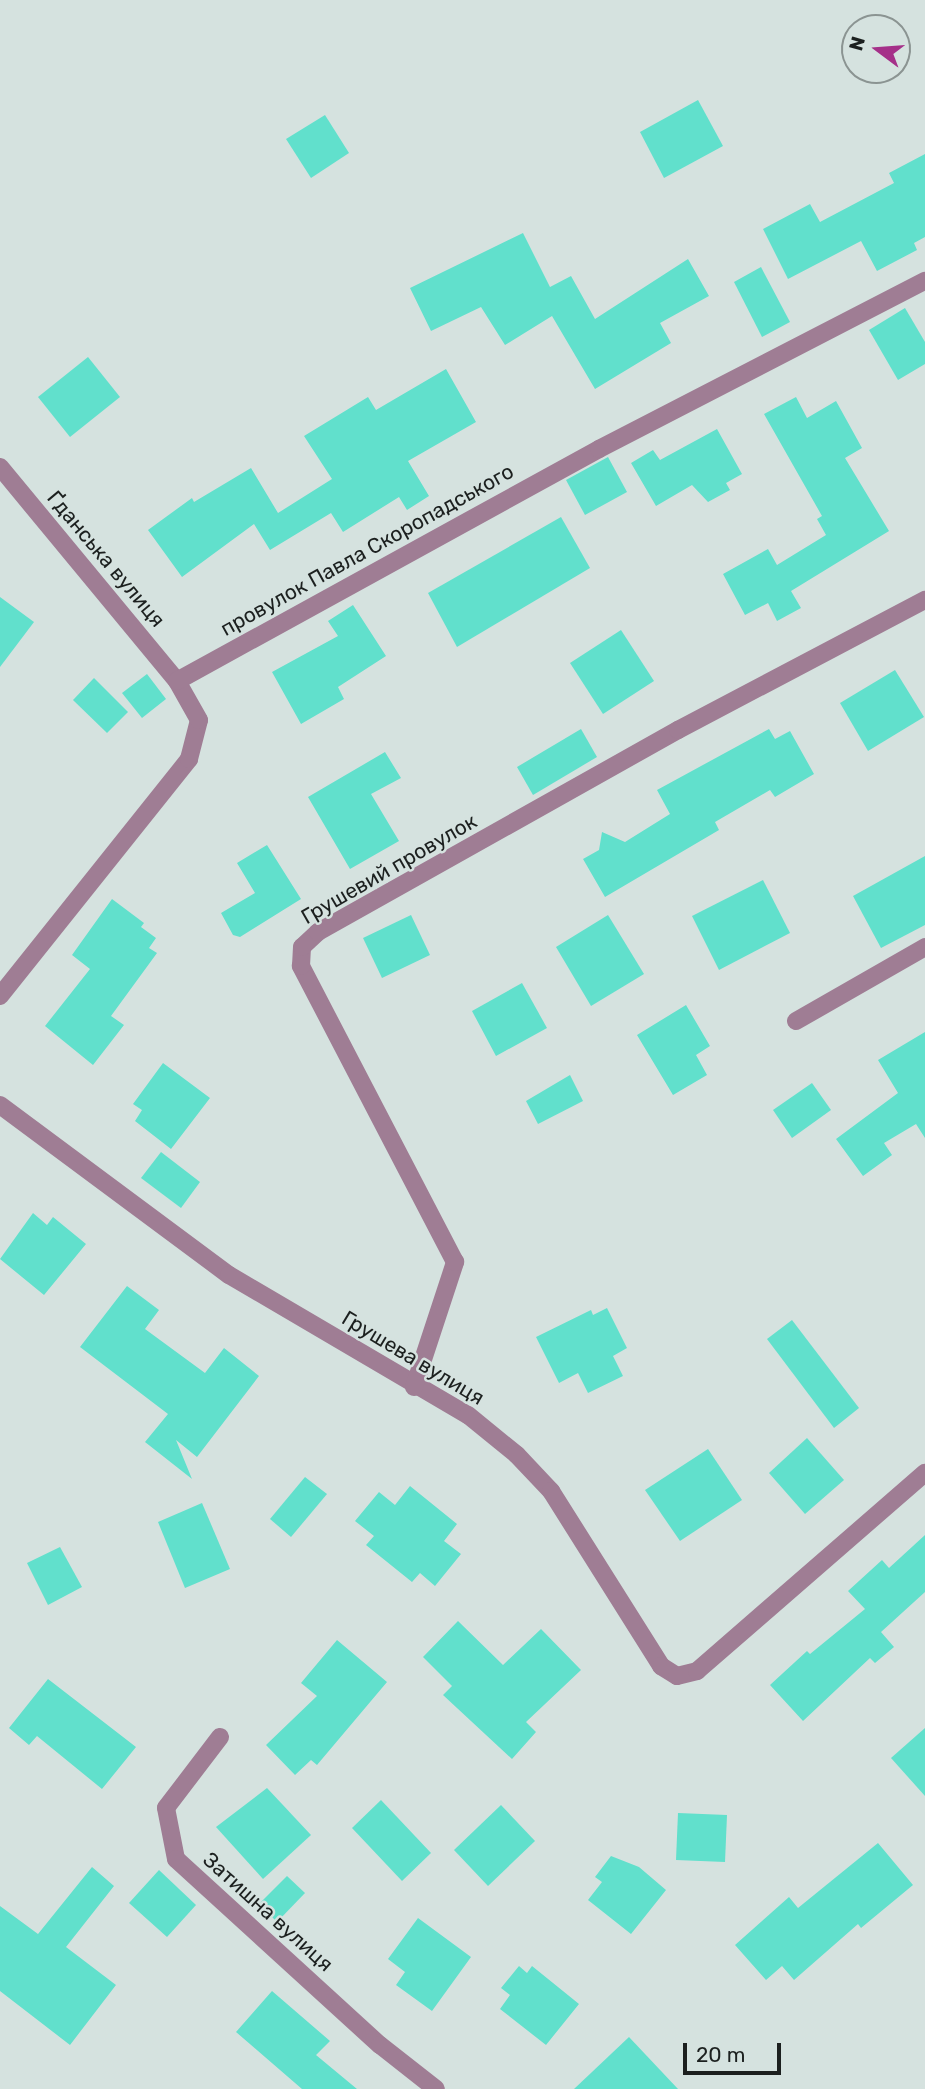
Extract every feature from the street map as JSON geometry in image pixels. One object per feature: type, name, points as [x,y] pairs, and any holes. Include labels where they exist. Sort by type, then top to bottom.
[{"type":"street","name":"провулок Павла Скоропадського","points":[[177,681],[599,449],[925,281]]},
{"type":"street","name":"Ґданська вулиця","points":[[0,467],[177,681]]},
{"type":"street","name":"Грушевий провулок","points":[[414,1387],[455,1262],[301,966],[302,947],[318,932],[678,730],[925,600]]},
{"type":"street","points":[[0,996],[189,759],[199,720],[177,681]]},
{"type":"street","points":[[796,1021],[925,947]]},
{"type":"street","name":"Грушева вулиця","points":[[0,1105],[229,1275],[414,1387],[468,1415],[551,1491],[661,1666],[677,1676],[697,1671],[925,1473]]},
{"type":"street","name":"Затишна вулиця","points":[[220,1737],[166,1808],[176,1859],[380,2045],[436,2089]]},
{"type":"building","points":[[698,100],[723,146],[664,178],[640,132]]},
{"type":"building","points":[[325,115],[349,153],[311,178],[286,139]]},
{"type":"building","points":[[925,154],[925,237],[914,243],[917,250],[877,271],[861,241],[788,279],[763,229],[810,204],[820,222],[894,183],[889,173]]},
{"type":"building","points":[[523,233],[550,287],[571,276],[595,319],[688,259],[709,296],[660,323],[671,343],[595,389],[552,316],[505,345],[481,307],[431,331],[410,288]]},
{"type":"building","points":[[761,267],[790,322],[762,337],[734,282]]},
{"type":"building","points":[[905,308],[925,342],[925,364],[898,380],[869,330]]},
{"type":"building","points":[[88,357],[120,397],[70,437],[38,397]]},
{"type":"building","points":[[446,369],[476,422],[408,461],[429,496],[407,510],[399,497],[343,532],[331,513],[270,550],[254,524],[182,577],[148,530],[192,498],[194,502],[251,468],[278,513],[332,479],[304,436],[368,397],[376,410]]},
{"type":"building","points":[[796,397],[807,418],[836,401],[862,448],[845,458],[889,531],[791,591],[801,608],[777,621],[768,603],[745,615],[723,574],[768,549],[777,565],[826,535],[817,519],[822,516],[764,414]]},
{"type":"building","points":[[717,429],[742,474],[726,483],[730,490],[708,502],[692,485],[656,506],[631,463],[653,450],[660,460]]},
{"type":"building","points":[[608,457],[627,492],[585,515],[566,480]]},
{"type":"building","points":[[561,517],[590,568],[457,647],[428,593]]},
{"type":"building","points":[[0,597],[34,622],[0,667]]},
{"type":"building","points":[[353,605],[386,656],[338,687],[344,699],[301,724],[272,672],[338,636],[328,621]]},
{"type":"building","points":[[621,630],[654,681],[603,714],[570,663]]},
{"type":"building","points":[[895,670],[924,717],[868,751],[840,703]]},
{"type":"building","points":[[147,674],[166,699],[142,718],[122,693]]},
{"type":"building","points":[[94,678],[128,712],[107,733],[73,700]]},
{"type":"building","points":[[581,729],[597,757],[533,795],[517,767]]},
{"type":"building","points":[[769,729],[775,739],[790,731],[814,774],[775,797],[770,790],[715,822],[719,830],[605,897],[583,859],[599,850],[602,832],[625,842],[670,814],[657,790]]},
{"type":"building","points":[[385,752],[401,778],[371,794],[399,841],[350,869],[308,797]]},
{"type":"building","points":[[267,845],[301,899],[240,937],[233,935],[221,913],[255,893],[237,863]]},
{"type":"building","points":[[925,856],[925,925],[881,948],[853,896]]},
{"type":"building","points":[[763,880],[790,933],[719,970],[692,916]]},
{"type":"building","points":[[112,899],[144,923],[141,927],[156,938],[149,948],[157,953],[111,1016],[124,1025],[93,1065],[45,1026],[90,969],[72,955]]},
{"type":"building","points":[[411,915],[430,955],[382,978],[363,938]]},
{"type":"building","points":[[608,915],[644,974],[591,1006],[556,947]]},
{"type":"building","points":[[522,983],[547,1028],[496,1056],[472,1011]]},
{"type":"building","points":[[686,1005],[710,1046],[696,1055],[707,1075],[673,1095],[637,1035]]},
{"type":"building","points":[[925,1032],[925,1138],[916,1124],[884,1143],[892,1155],[863,1176],[836,1139],[898,1093],[878,1060]]},
{"type":"building","points":[[163,1063],[210,1098],[171,1149],[135,1121],[142,1110],[133,1104]]},
{"type":"building","points":[[570,1075],[583,1101],[538,1124],[526,1101]]},
{"type":"building","points":[[812,1083],[831,1110],[792,1138],[773,1110]]},
{"type":"building","points":[[161,1152],[200,1182],[181,1208],[141,1178]]},
{"type":"building","points":[[33,1213],[47,1225],[53,1217],[86,1244],[44,1295],[0,1259]]},
{"type":"building","points":[[127,1286],[159,1310],[145,1329],[205,1373],[224,1348],[259,1376],[197,1457],[176,1440],[192,1479],[145,1442],[168,1414],[80,1347]]},
{"type":"building","points":[[607,1308],[627,1348],[613,1356],[623,1376],[588,1393],[578,1373],[559,1383],[536,1337],[591,1310],[593,1315]]},
{"type":"building","points":[[792,1320],[859,1408],[834,1428],[767,1339]]},
{"type":"building","points":[[807,1438],[844,1480],[805,1514],[769,1473]]},
{"type":"building","points":[[708,1449],[742,1500],[680,1541],[645,1490]]},
{"type":"building","points":[[305,1477],[327,1494],[291,1537],[270,1519]]},
{"type":"building","points":[[410,1486],[457,1524],[444,1541],[461,1554],[435,1586],[420,1573],[412,1582],[366,1545],[374,1536],[355,1521],[379,1492],[395,1505]]},
{"type":"building","points":[[202,1503],[230,1569],[185,1588],[158,1522]]},
{"type":"building","points":[[925,1535],[925,1592],[881,1632],[894,1647],[875,1663],[870,1658],[803,1721],[770,1685],[807,1651],[810,1654],[865,1609],[848,1591],[882,1560],[889,1568]]},
{"type":"building","points":[[60,1547],[82,1587],[48,1605],[27,1563]]},
{"type":"building","points":[[458,1621],[503,1665],[541,1629],[581,1670],[526,1722],[536,1732],[512,1759],[443,1695],[452,1686],[423,1657]]},
{"type":"building","points":[[337,1640],[387,1682],[317,1765],[311,1760],[295,1775],[266,1745],[317,1696],[301,1683]]},
{"type":"building","points":[[48,1679],[136,1747],[102,1789],[37,1736],[29,1745],[9,1728]]},
{"type":"building","points":[[925,1728],[925,1796],[891,1758]]},
{"type":"building","points":[[267,1788],[311,1835],[263,1879],[216,1827]]},
{"type":"building","points":[[381,1800],[431,1853],[402,1881],[352,1828]]},
{"type":"building","points":[[501,1805],[535,1841],[488,1886],[454,1850]]},
{"type":"building","points":[[678,1813],[727,1815],[725,1862],[676,1860]]},
{"type":"building","points":[[878,1843],[913,1885],[861,1928],[858,1924],[794,1980],[782,1966],[766,1980],[735,1945],[789,1897],[798,1908]]},
{"type":"building","points":[[611,1856],[639,1867],[666,1890],[631,1934],[588,1900],[602,1882],[595,1877]]},
{"type":"building","points":[[92,1867],[114,1886],[66,1947],[116,1985],[70,2045],[0,1991],[0,1906],[38,1934]]},
{"type":"building","points":[[159,1870],[196,1905],[167,1937],[129,1903]]},
{"type":"building","points":[[287,1876],[305,1893],[277,1922],[259,1904]]},
{"type":"building","points":[[418,1918],[471,1957],[432,2011],[396,1985],[405,1972],[388,1959]]},
{"type":"building","points":[[519,1966],[527,1973],[532,1966],[579,2004],[546,2045],[500,2009],[510,1995],[501,1988]]},
{"type":"building","points":[[272,1991],[330,2041],[316,2055],[357,2089],[302,2089],[236,2032]]},
{"type":"building","points":[[629,2037],[678,2089],[574,2089]]}]
